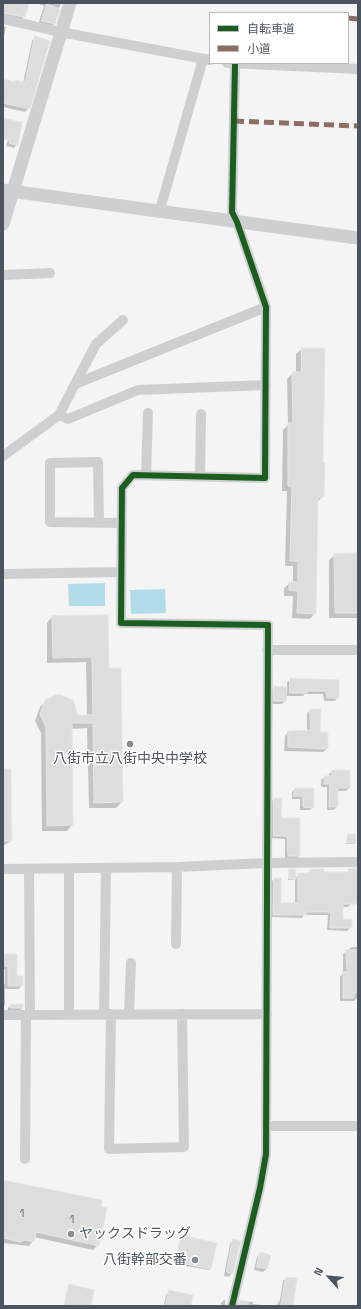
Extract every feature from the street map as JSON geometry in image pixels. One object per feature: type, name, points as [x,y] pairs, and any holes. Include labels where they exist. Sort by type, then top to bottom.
[{"type":"street","points":[[3,224],[8,191],[70,3]]},
{"type":"street","points":[[3,19],[60,32],[207,60],[159,212]]},
{"type":"street","points":[[232,1306],[260,1188],[266,1154],[268,625],[121,623],[122,488],[133,475],[265,478],[266,307],[237,222],[232,212],[231,64],[358,69]]},
{"type":"street","points":[[8,191],[358,238]]},
{"type":"street","points":[[3,275],[50,273]]},
{"type":"street","points":[[75,384],[266,307]]},
{"type":"street","points":[[3,456],[59,415],[96,344],[123,320]]},
{"type":"street","points":[[59,415],[68,419],[138,390],[266,385]]},
{"type":"street","points":[[146,475],[148,413]]},
{"type":"street","points":[[200,476],[201,414]]},
{"type":"street","points":[[99,522],[98,462],[50,463],[50,522],[122,523]]},
{"type":"street","points":[[3,574],[121,572]]},
{"type":"street","points":[[267,650],[358,650]]},
{"type":"street","points":[[3,869],[177,867],[267,863],[358,862]]},
{"type":"street","points":[[176,944],[177,867]]},
{"type":"street","points":[[106,868],[109,1149],[184,1147],[182,1014]]},
{"type":"street","points":[[25,1159],[29,869]]},
{"type":"street","points":[[68,1014],[69,869]]},
{"type":"street","points":[[129,1014],[131,962]]},
{"type":"street","points":[[3,1015],[267,1014]]},
{"type":"street","points":[[266,1126],[358,1126]]},
{"type":"water","points":[[105,583],[105,606],[69,606],[68,584]]},
{"type":"water","points":[[165,589],[166,613],[131,614],[130,590]]},
{"type":"building","points":[[3,3],[29,3],[25,17],[3,13]]},
{"type":"building","points":[[47,4],[60,9],[55,24],[42,21]]},
{"type":"building","points":[[35,36],[50,41],[30,109],[3,103],[3,79],[15,82],[15,80],[25,82]]},
{"type":"building","points":[[3,118],[22,122],[18,145],[9,143],[10,140],[3,139]]},
{"type":"building","points":[[302,348],[325,348],[323,462],[325,463],[324,497],[318,497],[316,614],[297,613],[298,591],[289,590],[289,582],[298,582],[298,561],[290,561],[292,486],[288,486],[288,423],[293,423],[292,372],[301,372]]},
{"type":"building","points":[[358,553],[358,613],[335,613],[334,554]]},
{"type":"building","points":[[108,615],[109,668],[121,668],[123,802],[94,803],[93,723],[72,723],[73,825],[47,826],[46,727],[40,714],[45,700],[58,694],[73,700],[78,715],[93,715],[92,657],[53,658],[52,616]]},
{"type":"building","points":[[290,678],[339,680],[339,698],[327,698],[326,691],[290,693]]},
{"type":"building","points":[[274,686],[287,687],[286,701],[274,701]]},
{"type":"building","points":[[310,709],[321,709],[320,732],[328,732],[328,749],[288,747],[288,731],[310,730]]},
{"type":"building","points":[[3,769],[11,769],[12,841],[3,841]]},
{"type":"building","points":[[332,770],[350,770],[350,788],[338,788],[338,807],[329,807],[330,784],[324,784],[324,776],[332,776]]},
{"type":"building","points":[[295,788],[314,788],[314,808],[303,807],[303,796],[294,796]]},
{"type":"building","points":[[274,798],[282,798],[281,818],[300,818],[300,856],[288,856],[287,836],[274,836]]},
{"type":"building","points":[[348,834],[356,834],[356,843],[347,843]]},
{"type":"building","points":[[358,868],[358,904],[343,904],[343,919],[352,919],[352,928],[330,928],[331,912],[306,912],[306,915],[273,915],[274,878],[281,878],[281,903],[298,903],[298,873],[311,873],[311,869],[324,869],[324,872],[348,872],[348,869]]},
{"type":"building","points":[[289,869],[296,869],[296,879],[289,879]]},
{"type":"building","points":[[346,950],[358,950],[358,993],[354,993],[354,998],[343,998],[343,972],[347,972]]},
{"type":"building","points":[[3,954],[17,954],[17,976],[23,976],[23,986],[8,986],[8,966],[3,966]]},
{"type":"building","points":[[11,1004],[23,1004],[23,1008],[11,1008]]},
{"type":"building","points":[[3,1180],[102,1200],[101,1207],[107,1208],[99,1246],[36,1232],[34,1242],[25,1240],[20,1242],[3,1238]]},
{"type":"building","points":[[181,1235],[217,1243],[211,1269],[176,1262]]},
{"type":"building","points":[[233,1239],[241,1241],[233,1274],[227,1272]]},
{"type":"building","points":[[260,1252],[271,1255],[267,1269],[257,1267]]},
{"type":"building","points":[[286,1277],[297,1278],[293,1306],[281,1306]]},
{"type":"building","points":[[69,1284],[94,1290],[91,1306],[64,1306]]},
{"type":"building","points":[[169,1290],[193,1295],[191,1306],[166,1306]]},
{"type":"building","points":[[240,1300],[248,1301],[248,1306],[239,1306]]},
{"type":"marked path","points":[[349,18],[358,19]]},
{"type":"marked path","points":[[234,121],[358,126]]},
{"type":"cycle path","points":[[232,1306],[260,1188],[266,1154],[268,625],[121,623],[122,488],[133,475],[265,478],[266,307],[237,222],[232,212],[235,65]]},
{"type":"place","name":"八街市立八街中央中学校","points":[[130,744]]},
{"type":"place","name":"ヤックスドラッグ","points":[[71,1234]]},
{"type":"place","name":"八街幹部交番","points":[[195,1260]]}]
